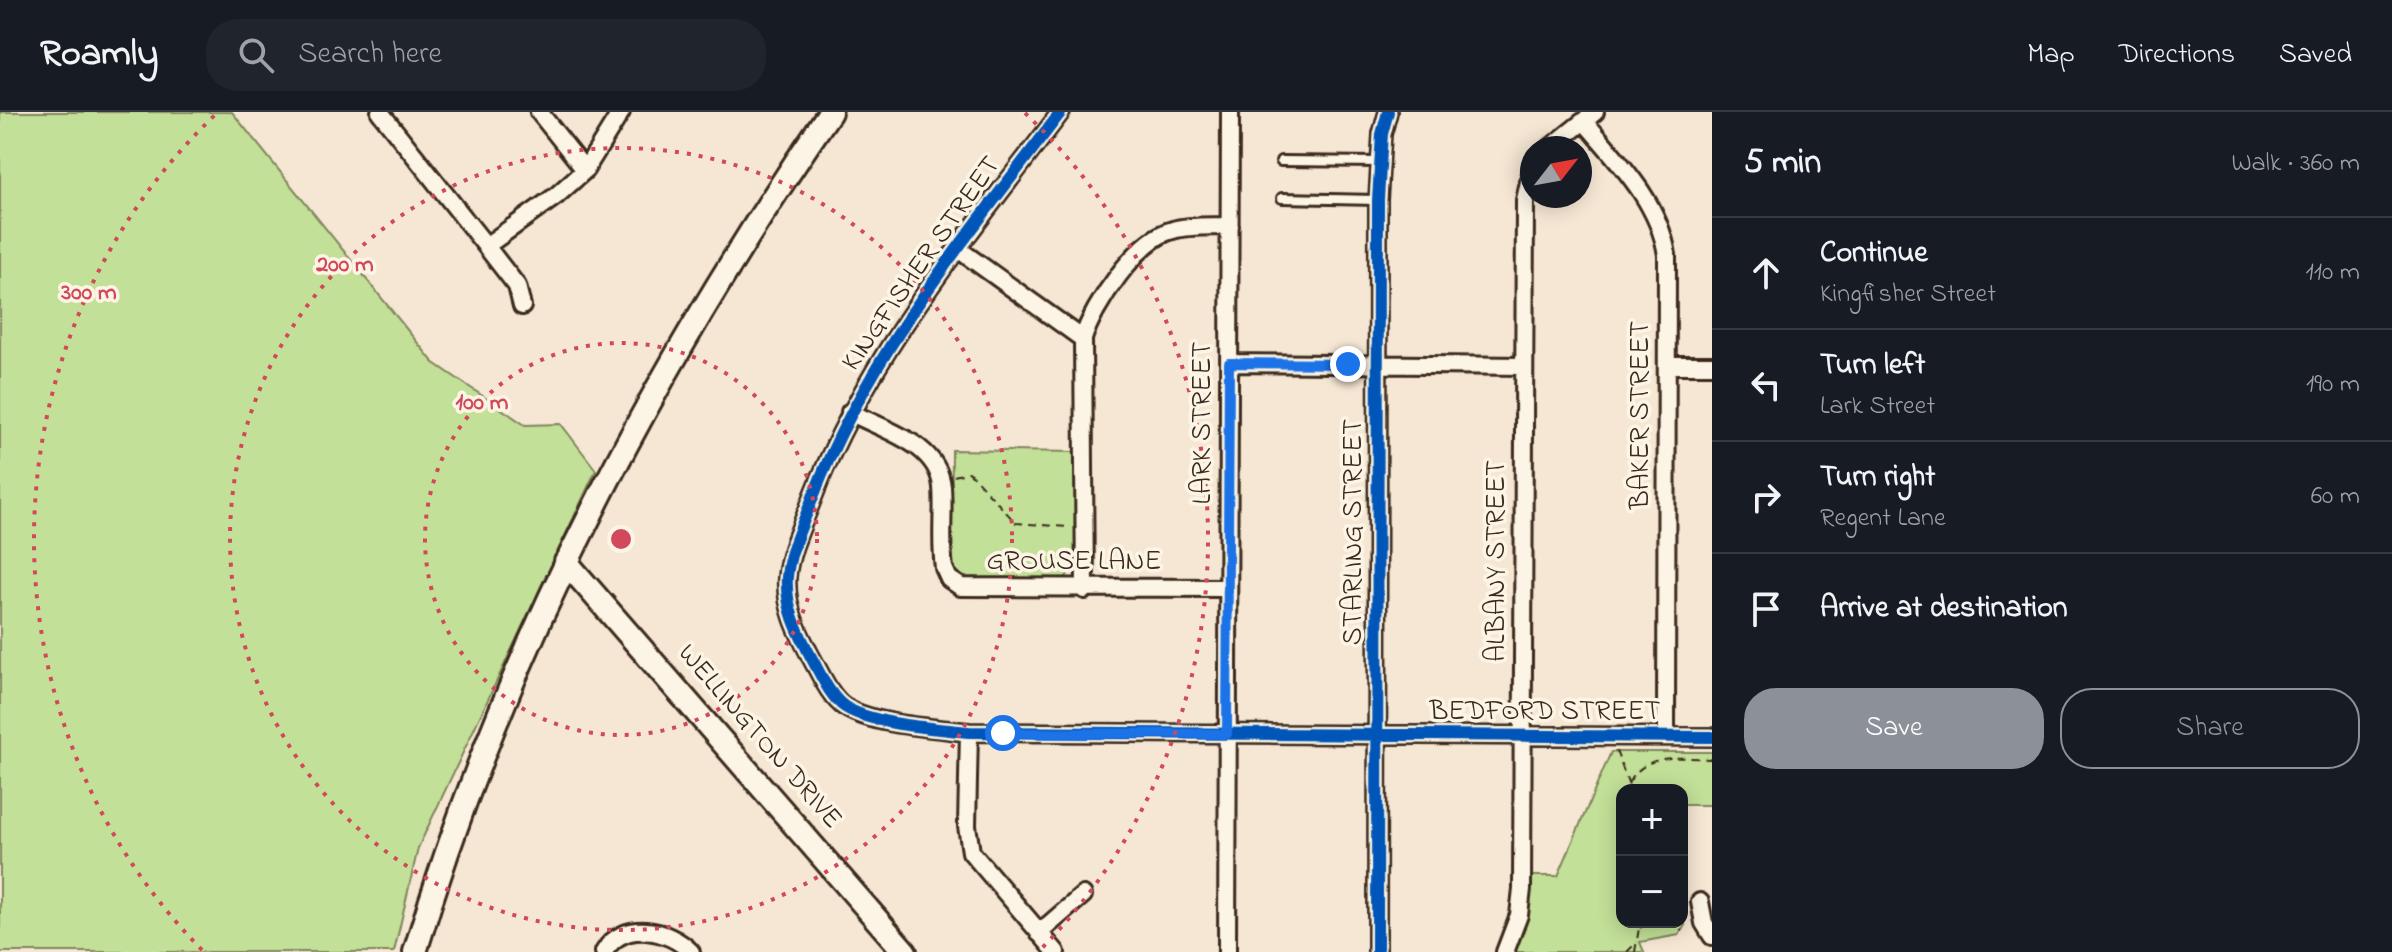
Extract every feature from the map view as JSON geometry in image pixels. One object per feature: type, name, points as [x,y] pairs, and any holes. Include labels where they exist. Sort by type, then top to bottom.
[{"type":"main road","points":[[415,952],[491,733],[566,562],[609,475],[730,262],[830,112]]},
{"type":"main road","name":"WELLINGTON DRIVE","points":[[566,562],[905,952]]},
{"type":"street","points":[[380,112],[517,286],[522,306]]},
{"type":"street","points":[[539,112],[585,170]]},
{"type":"street","points":[[486,246],[556,196],[585,170],[621,112]]},
{"type":"street","name":"KINGFISHER STREET","points":[[1061,112],[907,318],[850,412],[827,461],[792,555],[787,576],[788,599],[796,626],[833,694],[847,708],[892,721],[969,732],[1378,735]]},
{"type":"street","name":"LARK STREET","points":[[1227,952],[1230,112]]},
{"type":"street","name":"STARLING STREET","points":[[1377,952],[1378,200],[1388,112]]},
{"type":"street","points":[[1563,136],[1586,115]]},
{"type":"street","name":"BAKER STREET","points":[[1586,115],[1647,200],[1661,227],[1667,255],[1666,736]]},
{"type":"street","name":"ALBANY STREET","points":[[1505,952],[1522,902],[1525,208]]},
{"type":"street","points":[[1085,590],[1083,339],[1092,315],[1154,238],[1173,229],[1230,226]]},
{"type":"street","points":[[958,249],[1083,339]]},
{"type":"street","points":[[1229,363],[1524,366]]},
{"type":"street","points":[[1667,365],[1712,365]]},
{"type":"street","name":"GROUSE LANE","points":[[850,412],[920,447],[933,461],[942,487],[944,568],[955,584],[961,587],[1085,590],[1228,588]]},
{"type":"street","points":[[969,732],[968,845],[978,864],[1056,952]]},
{"type":"street","name":"BEDFORD STREET","points":[[1378,735],[1712,737]]},
{"type":"street","points":[[1039,933],[1083,895]]},
{"type":"street","points":[[1700,902],[1704,923],[1712,936]]},
{"type":"street","points":[[604,952],[621,937],[649,930],[670,935],[691,952]]},
{"type":"lane","points":[[1281,161],[1380,162]]},
{"type":"lane","points":[[1282,198],[1378,200]]},
{"type":"path","points":[[952,477],[969,472],[1019,524],[1086,527]]},
{"type":"path","points":[[1609,735],[1629,782]]},
{"type":"path","points":[[1629,782],[1636,771],[1654,759],[1712,759]]},
{"type":"path","points":[[1677,928],[1682,931]]},
{"type":"path","points":[[1635,952],[1639,929]]},
{"type":"path","points":[[1627,952],[1639,940]]},
{"type":"green space","points":[[0,112],[232,112],[433,362],[525,425],[561,424],[596,470],[418,848],[394,952],[0,952]]},
{"type":"green space","points":[[952,450],[1076,452],[1076,564],[1065,578],[963,579],[951,569]]},
{"type":"green space","points":[[1611,752],[1712,752],[1712,805],[1688,805],[1688,784],[1616,784],[1616,928],[1683,928],[1679,935],[1640,942],[1644,952],[1508,952],[1529,876],[1558,876]]},
{"type":"cycle path","points":[[1061,112],[957,249],[892,344],[836,444],[797,536],[787,577],[790,609],[811,657],[840,703],[857,713],[888,722],[969,732],[1712,737]]},
{"type":"cycle path","points":[[1377,952],[1378,200],[1382,134],[1388,112]]},
{"type":"route","points":[[1003,733],[1227,734],[1229,363],[1348,364]]}]
